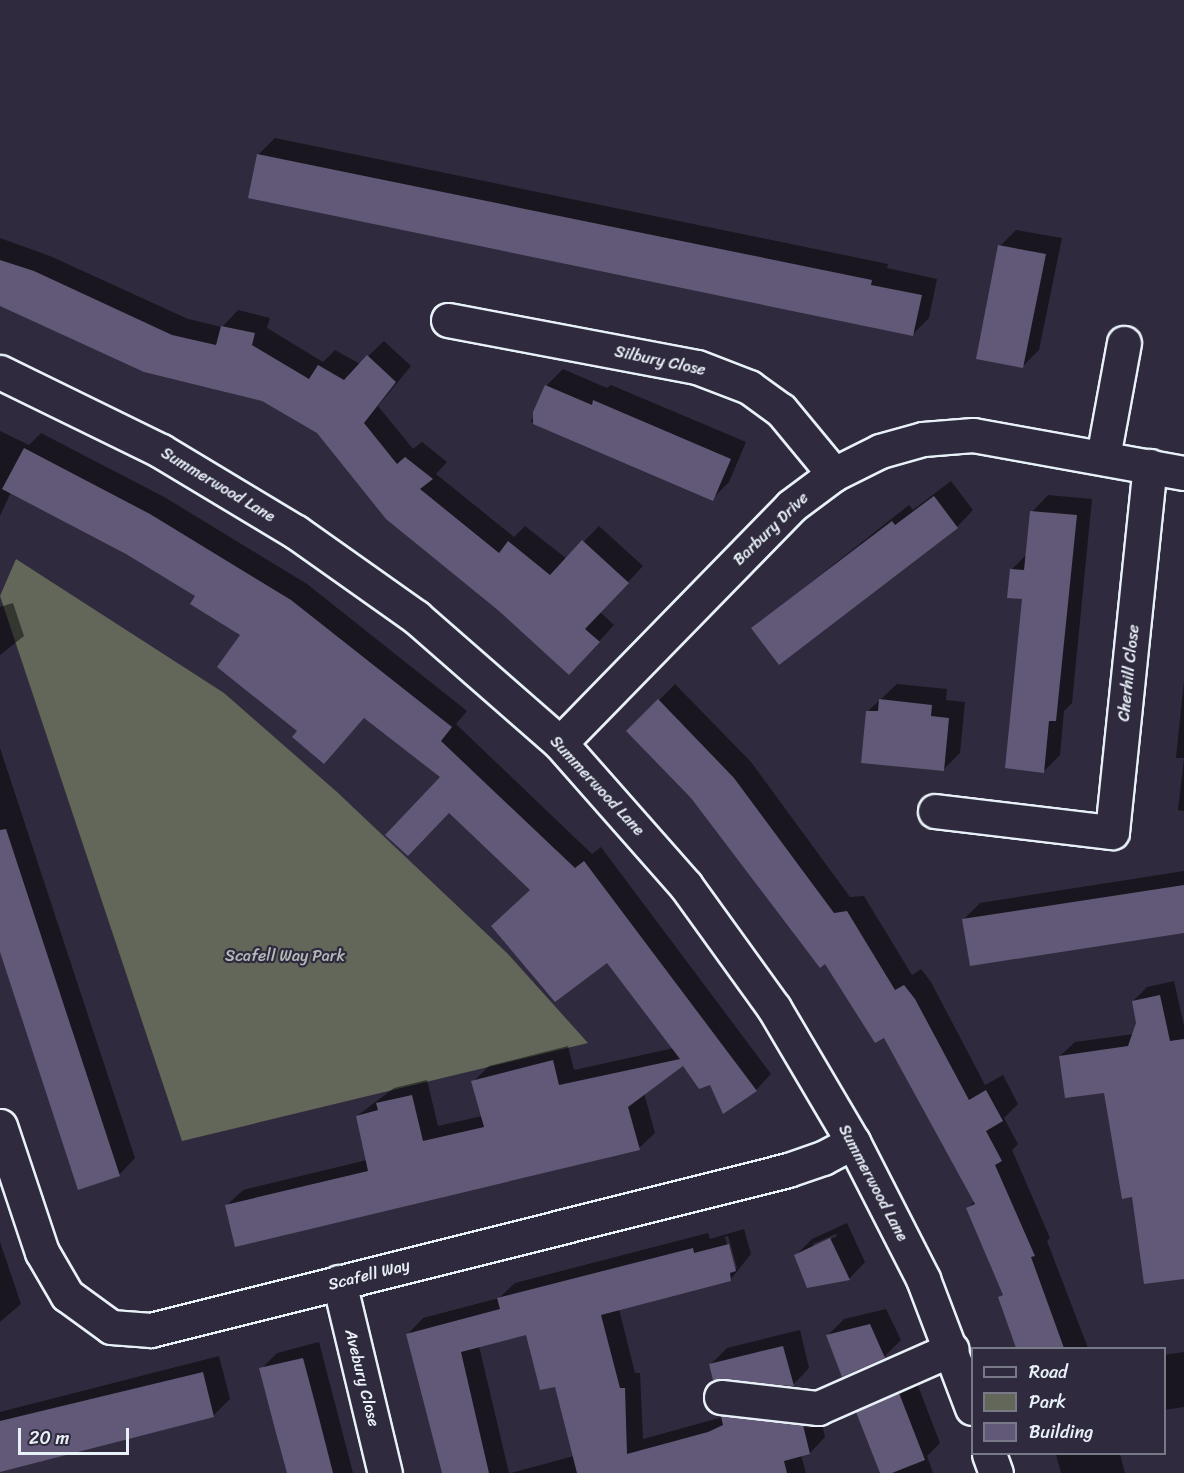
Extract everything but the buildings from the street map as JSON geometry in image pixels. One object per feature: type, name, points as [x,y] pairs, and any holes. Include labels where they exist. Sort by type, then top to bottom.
[{"type":"street","name":"Silbury Close","points":[[448,320],[697,367],[749,387],[781,410],[834,474]]},
{"type":"street","points":[[1103,457],[1124,343]]},
{"type":"street","name":"Summerwood Lane","points":[[0,372],[161,451],[296,532],[416,617],[560,743],[686,886],[774,1008],[853,1142],[923,1279],[952,1349],[971,1405]]},
{"type":"street","name":"Barbury Drive","points":[[560,743],[791,506],[834,474],[891,448],[923,439],[973,435],[1184,473]]},
{"type":"street","name":"Cherhill Close","points":[[935,811],[1063,828],[1112,832],[1150,466]]},
{"type":"street","name":"Scafell Way","points":[[0,1126],[52,1274],[67,1295],[111,1327],[151,1330],[788,1170],[823,1158],[853,1142]]},
{"type":"street","name":"Avebury Close","points":[[339,1282],[386,1473]]},
{"type":"street","points":[[721,1397],[818,1408],[952,1349]]},
{"type":"street","points":[[989,1455],[996,1473]]},
{"type":"green space","name":"Scafell Way Park","points":[[16,559],[224,693],[337,792],[508,954],[588,1043],[182,1141],[0,596]]}]
